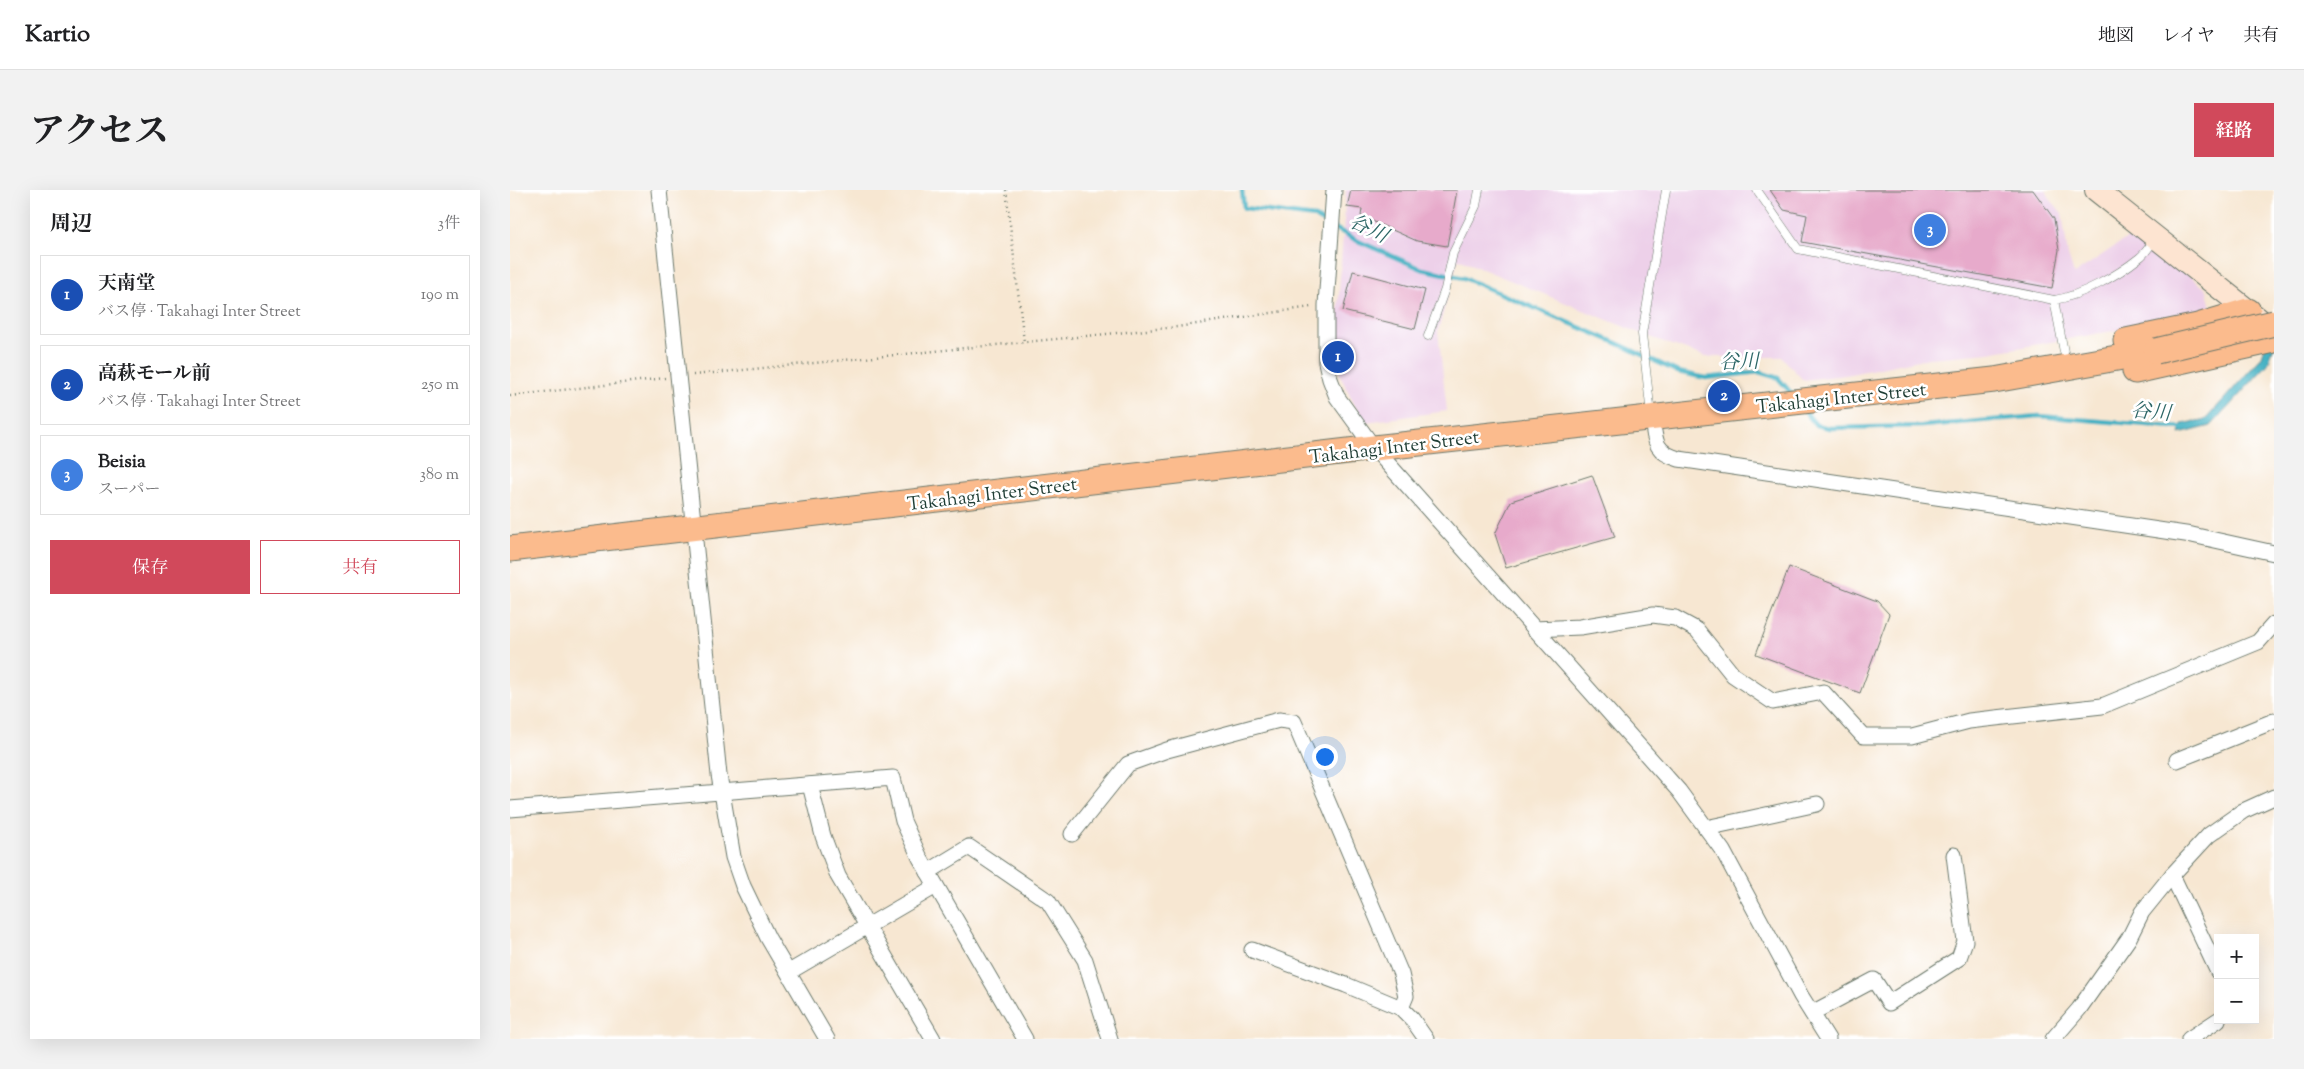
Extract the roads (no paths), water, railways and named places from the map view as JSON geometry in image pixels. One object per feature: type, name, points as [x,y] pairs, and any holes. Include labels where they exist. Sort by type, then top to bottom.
[{"type":"main road","points":[[1850,396],[1928,374],[2156,335],[2248,311]]},
{"type":"main road","name":"Takahagi Inter Street","points":[[510,549],[1374,448],[1994,380],[2156,352],[2274,323]]},
{"type":"main road","points":[[1850,396],[1936,400],[1995,395],[2120,374],[2274,340]]},
{"type":"street","points":[[659,190],[722,792],[734,857],[743,886],[768,938],[827,1039]]},
{"type":"street","points":[[1334,190],[1326,305],[1326,362],[1337,397],[1352,421],[1374,448],[1678,791],[1723,851],[1828,1039]]},
{"type":"street","points":[[2096,190],[2274,332]]},
{"type":"street","points":[[1652,417],[1656,441],[1660,449],[1665,455],[1679,459],[2192,535],[2274,553]]},
{"type":"street","points":[[1534,629],[1580,627],[1652,615],[1674,618],[1696,630],[1734,675],[1773,702],[1822,692],[1863,736],[1912,736],[1969,721],[2102,706],[2258,642],[2274,624]]},
{"type":"street","points":[[1072,834],[1128,764],[1167,750],[1279,720],[1294,722],[1401,974],[1406,996],[1401,1008]]},
{"type":"street","points":[[2177,760],[2274,721]]},
{"type":"street","points":[[510,809],[893,778],[903,821],[928,872],[1022,1038]]},
{"type":"street","points":[[810,785],[830,855],[847,893],[934,1039]]},
{"type":"street","points":[[2053,1039],[2079,1009],[2129,938],[2142,912],[2172,875],[2209,835],[2243,811],[2274,797]]},
{"type":"street","points":[[1706,828],[1817,804]]},
{"type":"street","points":[[928,872],[969,847],[1045,897],[1085,960],[1110,1039]]},
{"type":"street","points":[[1812,1013],[1874,980],[1889,1003],[1959,958],[1965,941],[1954,855]]},
{"type":"street","points":[[2172,875],[2214,964]]},
{"type":"street","points":[[788,972],[936,886]]},
{"type":"street","points":[[1252,950],[1401,1008],[1412,1019],[1426,1039]]},
{"type":"street","points":[[2189,1039],[2214,1023]]},
{"type":"lane","points":[[1428,336],[1445,289],[1454,253],[1476,206],[1479,190]]},
{"type":"lane","points":[[1652,417],[1644,367],[1642,334],[1666,190]]},
{"type":"lane","points":[[1757,190],[1798,249],[2054,300],[2074,296],[2096,285],[2140,258],[2156,238]]},
{"type":"lane","points":[[2054,300],[2064,352]]},
{"type":"water","points":[[2274,318],[2274,346],[2268,364],[2211,426],[2180,434],[2182,424],[2206,419],[2260,359]]},
{"type":"waterway","name":"谷川","points":[[1242,190],[1244,208],[1315,217],[1358,241],[1422,269],[1464,278],[1621,345],[1678,372],[1706,378],[1759,372],[1778,378],[1792,394]]},
{"type":"waterway","name":"谷川","points":[[1804,410],[1816,425],[1830,428],[1922,426],[2039,416],[2185,428]]},
{"type":"place","name":"Beisia","points":[[1930,230]]},
{"type":"place","name":"天南堂","points":[[1338,357]]},
{"type":"place","name":"高萩モール前","points":[[1724,396]]}]
